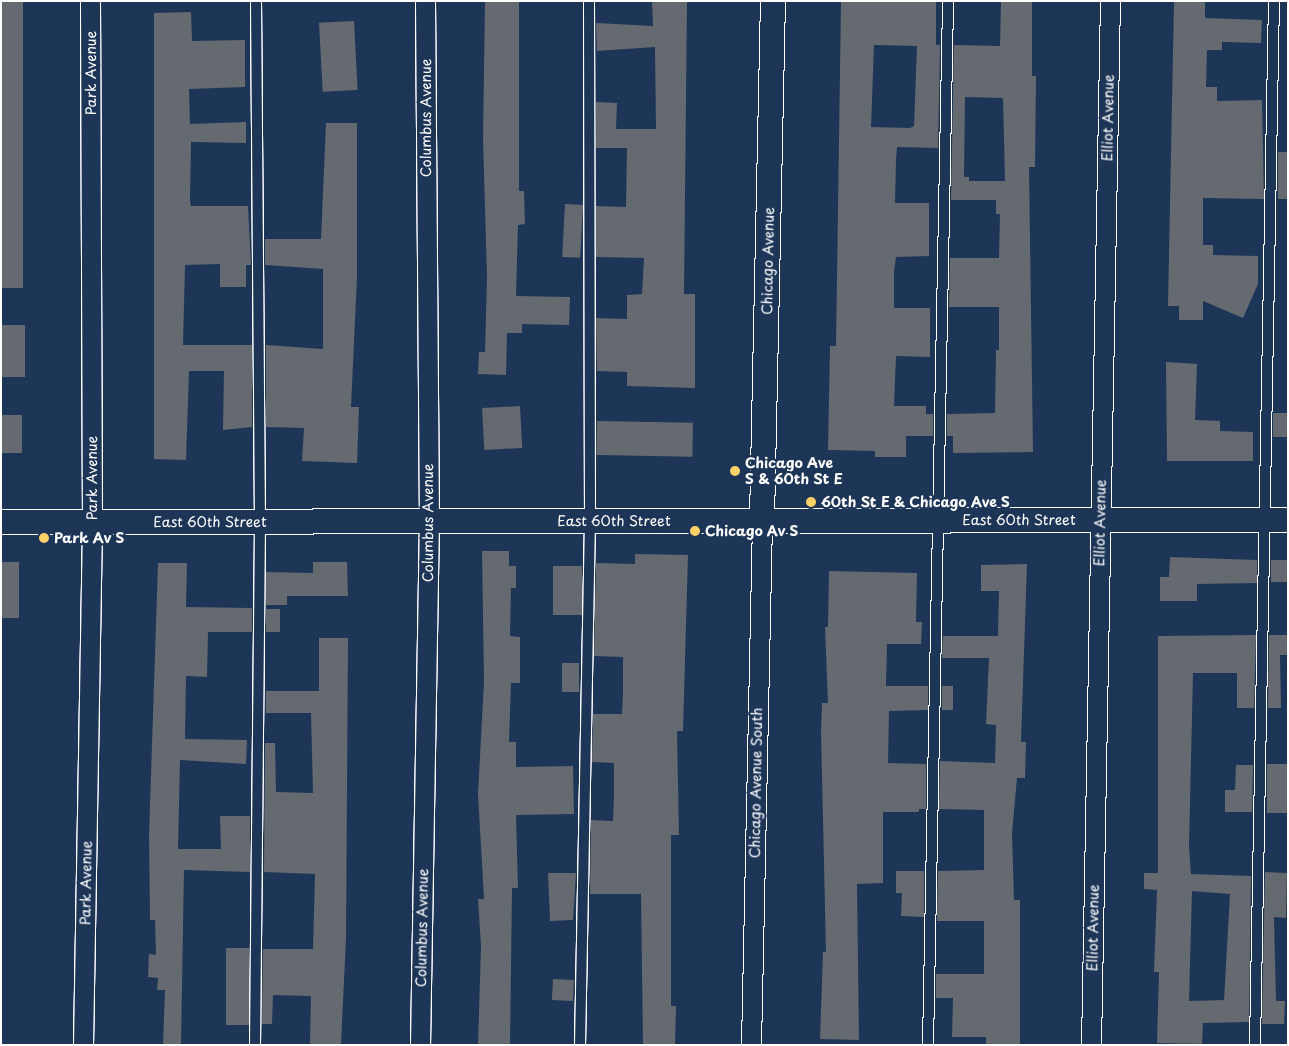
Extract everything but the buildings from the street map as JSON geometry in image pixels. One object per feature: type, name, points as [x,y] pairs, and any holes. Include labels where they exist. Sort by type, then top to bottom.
[{"type":"street","name":"Park Avenue","points":[[84,1045],[92,522],[90,1]]},
{"type":"street","name":"Columbus Avenue","points":[[420,1045],[429,521],[425,1]]},
{"type":"street","name":"Chicago Avenue","points":[[762,520],[774,1]]},
{"type":"street","name":"Elliot Avenue","points":[[1091,1045],[1110,1]]},
{"type":"street","name":"Chicago Avenue South","points":[[751,1045],[762,520]]},
{"type":"street","name":"East 60th Street","points":[[1,522],[1288,520]]},
{"type":"lane","points":[[255,1045],[260,522],[256,1]]},
{"type":"lane","points":[[580,1045],[590,521],[589,1]]},
{"type":"lane","points":[[928,1045],[948,1]]},
{"type":"lane","points":[[1256,1045],[1274,1]]},
{"type":"place","name":"Chicago Ave S & 60th St E","points":[[735,471]]},
{"type":"place","name":"60th St E & Chicago Ave S","points":[[811,502]]},
{"type":"place","name":"Chicago Av S","points":[[695,531]]},
{"type":"place","name":"Park Av S","points":[[44,538]]}]
